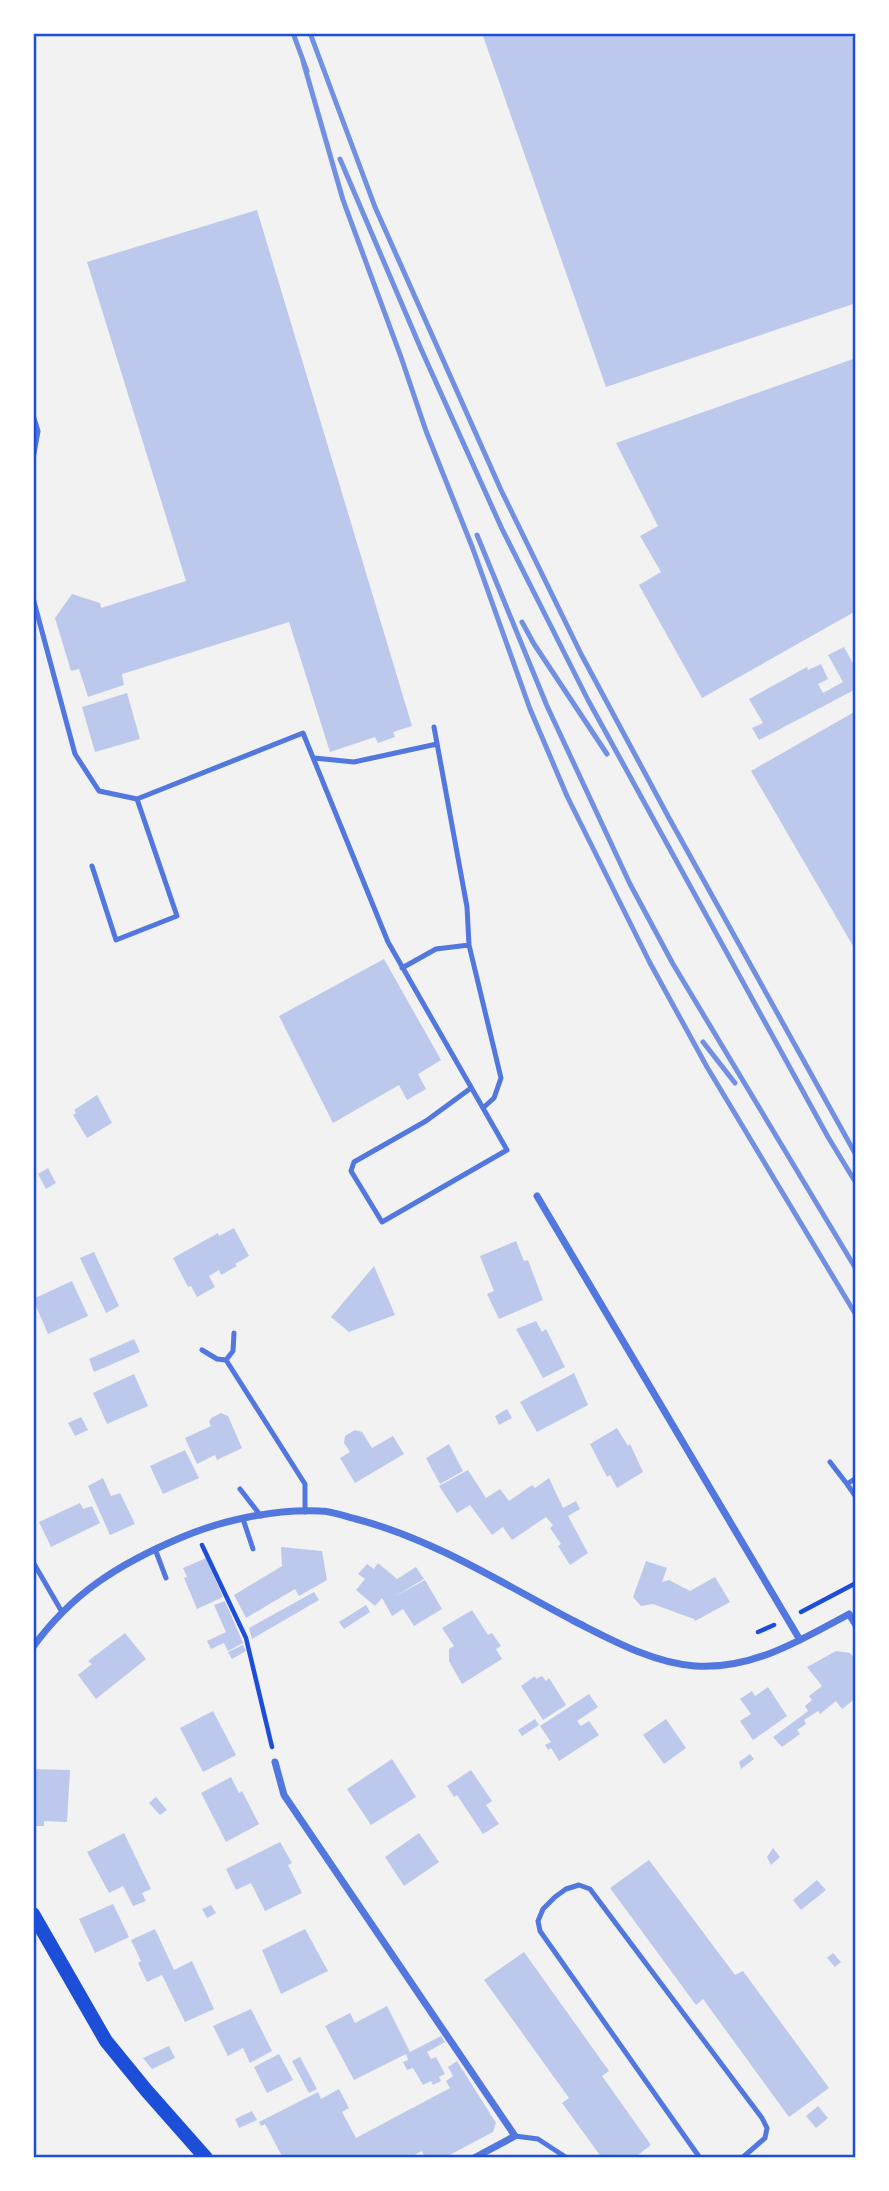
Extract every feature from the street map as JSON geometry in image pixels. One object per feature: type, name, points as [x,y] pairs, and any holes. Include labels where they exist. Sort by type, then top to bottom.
[{"type":"main road","points":[[33,1914],[106,2041],[206,2158]]},
{"type":"street","points":[[537,1196],[800,1640]]},
{"type":"street","points":[[33,1647],[76,1597],[109,1574],[155,1549],[195,1532],[243,1519],[322,1510],[372,1523],[418,1541],[462,1561],[610,1639],[670,1662],[695,1666],[722,1666],[745,1662],[800,1640],[852,1612],[856,1625]]},
{"type":"street","points":[[275,1762],[284,1795],[515,2136],[474,2158]]},
{"type":"lane","points":[[33,415],[38,431],[33,459]]},
{"type":"lane","points":[[33,598],[75,754],[99,791],[137,799],[303,733],[388,942],[483,1108],[506,1150],[382,1222],[351,1171],[354,1162],[426,1121],[471,1088]]},
{"type":"lane","points":[[434,727],[467,906],[469,945],[501,1077],[494,1098],[483,1108]]},
{"type":"lane","points":[[314,758],[355,762],[437,744]]},
{"type":"lane","points":[[92,866],[116,940],[177,916],[137,799]]},
{"type":"lane","points":[[402,968],[436,949],[469,945]]},
{"type":"lane","points":[[226,1360],[233,1352],[233,1333]]},
{"type":"lane","points":[[202,1350],[218,1359],[226,1360]]},
{"type":"lane","points":[[226,1360],[305,1484],[305,1512]]},
{"type":"lane","points":[[830,1462],[856,1497]]},
{"type":"lane","points":[[847,1484],[856,1478]]},
{"type":"lane","points":[[240,1489],[261,1516]]},
{"type":"lane","points":[[243,1519],[253,1549]]},
{"type":"lane","points":[[155,1549],[166,1578]]},
{"type":"lane","points":[[33,1562],[62,1612]]},
{"type":"lane","points":[[700,2158],[540,1931],[538,1921],[543,1909],[566,1889],[579,1885],[590,1889],[762,2118],[766,2128],[765,2138],[742,2158]]},
{"type":"lane","points":[[515,2136],[538,2139],[567,2158]]},
{"type":"path","points":[[195,1532],[246,1637],[275,1762]]},
{"type":"path","points":[[758,1632],[856,1583]]},
{"type":"building","points":[[482,33],[851,33],[856,47],[856,303],[606,387]]},
{"type":"building","points":[[257,210],[412,726],[393,732],[395,737],[378,743],[375,737],[330,752],[289,622],[122,674],[124,685],[88,697],[79,669],[71,671],[55,618],[72,594],[100,603],[101,608],[186,581],[87,262]]},
{"type":"building","points":[[856,358],[856,611],[702,698],[639,585],[661,572],[640,536],[658,526],[616,443]]},
{"type":"building","points":[[844,647],[856,669],[856,689],[759,740],[752,728],[763,723],[749,699],[807,667],[808,670],[821,664],[828,679],[818,684],[823,693],[843,682],[828,655]]},
{"type":"building","points":[[127,693],[140,739],[95,752],[82,707]]},
{"type":"building","points":[[856,711],[856,951],[751,771]]},
{"type":"building","points":[[384,959],[441,1060],[418,1074],[426,1089],[407,1100],[399,1085],[333,1123],[279,1016]]},
{"type":"building","points":[[97,1095],[112,1123],[87,1138],[73,1115],[76,1113],[74,1110]]},
{"type":"building","points":[[48,1168],[56,1183],[46,1189],[38,1174]]},
{"type":"building","points":[[234,1228],[249,1256],[221,1275],[219,1270],[209,1276],[215,1287],[197,1297],[191,1286],[188,1287],[173,1258],[218,1233],[219,1236]]},
{"type":"building","points":[[516,1241],[524,1261],[528,1260],[543,1300],[499,1319],[487,1294],[494,1291],[480,1256]]},
{"type":"building","points":[[94,1252],[119,1306],[106,1313],[80,1258]]},
{"type":"building","points":[[374,1266],[395,1315],[349,1332],[331,1317]]},
{"type":"building","points":[[72,1281],[88,1316],[48,1334],[33,1299]]},
{"type":"building","points":[[536,1321],[542,1332],[546,1329],[565,1367],[543,1378],[516,1329]]},
{"type":"building","points":[[134,1339],[140,1352],[94,1372],[89,1359]]},
{"type":"building","points":[[574,1373],[588,1405],[537,1432],[520,1402]]},
{"type":"building","points":[[134,1374],[148,1406],[107,1424],[93,1393]]},
{"type":"building","points":[[507,1409],[512,1418],[499,1425],[495,1416]]},
{"type":"building","points":[[221,1413],[228,1416],[242,1448],[217,1460],[215,1455],[197,1464],[185,1438],[211,1426],[211,1418]]},
{"type":"building","points":[[81,1417],[88,1430],[75,1436],[68,1423]]},
{"type":"building","points":[[617,1428],[628,1446],[630,1444],[643,1472],[617,1488],[610,1475],[607,1477],[590,1444]]},
{"type":"building","points":[[355,1430],[362,1432],[372,1448],[393,1436],[404,1454],[355,1483],[340,1458],[350,1452],[344,1443],[345,1436]]},
{"type":"building","points":[[449,1444],[463,1471],[440,1484],[426,1458]]},
{"type":"building","points":[[185,1450],[199,1478],[163,1494],[150,1466]]},
{"type":"building","points":[[468,1470],[486,1498],[500,1489],[509,1501],[532,1485],[535,1488],[549,1478],[563,1508],[576,1501],[580,1509],[568,1516],[588,1553],[570,1565],[550,1528],[553,1525],[546,1517],[512,1540],[503,1527],[492,1535],[470,1505],[457,1513],[439,1486]]},
{"type":"building","points":[[103,1478],[111,1496],[120,1493],[135,1524],[110,1535],[88,1486]]},
{"type":"building","points":[[80,1503],[83,1509],[92,1506],[100,1523],[51,1547],[39,1522]]},
{"type":"building","points":[[281,1547],[322,1551],[327,1580],[299,1596],[295,1589],[246,1618],[234,1595],[282,1566]]},
{"type":"building","points":[[206,1558],[223,1597],[197,1609],[184,1578],[187,1577],[183,1568]]},
{"type":"building","points":[[646,1561],[667,1568],[662,1582],[669,1580],[690,1591],[715,1577],[730,1602],[695,1621],[653,1604],[641,1606],[633,1597]]},
{"type":"building","points":[[378,1563],[397,1579],[416,1567],[424,1579],[394,1597],[425,1580],[442,1609],[414,1626],[403,1609],[392,1616],[382,1598],[375,1606],[356,1590],[365,1579],[358,1574],[367,1564],[374,1569]]},
{"type":"building","points":[[314,1592],[319,1600],[252,1639],[249,1628]]},
{"type":"building","points":[[225,1601],[243,1643],[228,1651],[224,1643],[211,1649],[207,1641],[226,1632],[214,1605]]},
{"type":"building","points":[[366,1605],[370,1612],[344,1629],[339,1622]]},
{"type":"building","points":[[472,1610],[488,1635],[492,1633],[501,1646],[496,1649],[502,1659],[462,1684],[449,1661],[449,1649],[454,1646],[442,1628]]},
{"type":"building","points":[[125,1633],[146,1659],[96,1699],[78,1675],[92,1664],[88,1661]]},
{"type":"building","points":[[243,1645],[246,1651],[232,1659],[228,1652]]},
{"type":"building","points":[[836,1651],[850,1653],[856,1660],[856,1698],[842,1709],[836,1701],[820,1714],[818,1711],[804,1720],[806,1724],[797,1730],[800,1734],[782,1747],[773,1737],[808,1711],[805,1706],[812,1700],[809,1696],[822,1686],[807,1667]]},
{"type":"building","points":[[535,1676],[536,1679],[542,1676],[546,1681],[549,1678],[566,1705],[543,1720],[521,1686]]},
{"type":"building","points":[[768,1687],[787,1716],[753,1740],[740,1721],[751,1714],[740,1699],[752,1691],[755,1696]]},
{"type":"building","points":[[589,1694],[598,1707],[577,1721],[581,1726],[589,1721],[599,1735],[559,1761],[551,1748],[548,1750],[545,1745],[551,1742],[540,1726]]},
{"type":"building","points":[[213,1711],[236,1755],[203,1772],[180,1728]]},
{"type":"building","points":[[535,1719],[539,1725],[522,1736],[518,1730]]},
{"type":"building","points":[[666,1719],[686,1748],[664,1764],[643,1735]]},
{"type":"building","points":[[750,1754],[754,1759],[741,1769],[739,1762]]},
{"type":"building","points":[[392,1759],[416,1797],[371,1825],[347,1789]]},
{"type":"building","points":[[33,1769],[70,1770],[67,1822],[44,1821],[44,1826],[33,1826]]},
{"type":"building","points":[[471,1770],[492,1801],[486,1805],[499,1824],[483,1834],[457,1795],[454,1797],[447,1786]]},
{"type":"building","points":[[231,1777],[239,1793],[242,1791],[259,1824],[226,1842],[201,1793]]},
{"type":"building","points":[[156,1797],[167,1810],[160,1815],[149,1803]]},
{"type":"building","points":[[124,1833],[151,1889],[142,1893],[146,1901],[133,1906],[123,1886],[109,1893],[87,1852]]},
{"type":"building","points":[[419,1833],[439,1862],[404,1886],[385,1857]]},
{"type":"building","points":[[280,1842],[292,1863],[288,1865],[302,1893],[265,1911],[251,1883],[236,1890],[226,1869]]},
{"type":"building","points":[[773,1848],[780,1857],[771,1865],[767,1857]]},
{"type":"building","points":[[649,1860],[735,1975],[743,1971],[829,2088],[789,2117],[703,1999],[696,2005],[610,1888]]},
{"type":"building","points":[[817,1880],[826,1890],[801,1910],[793,1900]]},
{"type":"building","points":[[113,1904],[129,1937],[95,1953],[79,1919]]},
{"type":"building","points":[[211,1905],[216,1913],[207,1918],[202,1909]]},
{"type":"building","points":[[155,1929],[174,1970],[192,1961],[214,2009],[185,2022],[162,1975],[147,1982],[131,1940]]},
{"type":"building","points":[[305,1929],[328,1971],[281,1994],[262,1950]]},
{"type":"building","points":[[524,1952],[609,2071],[602,2076],[651,2145],[634,2158],[602,2158],[562,2103],[569,2098],[484,1980]]},
{"type":"building","points":[[833,1953],[841,1962],[835,1967],[827,1958]]},
{"type":"building","points":[[387,2006],[410,2052],[441,2036],[445,2042],[427,2052],[431,2059],[436,2057],[445,2074],[439,2077],[441,2081],[433,2085],[431,2081],[423,2085],[413,2068],[407,2070],[403,2062],[408,2060],[406,2054],[354,2080],[325,2026],[350,2013],[355,2023]]},
{"type":"building","points":[[251,2009],[272,2051],[250,2063],[243,2048],[228,2056],[213,2026]]},
{"type":"building","points":[[169,2046],[175,2058],[152,2069],[143,2058]]},
{"type":"building","points":[[279,2054],[293,2080],[267,2093],[254,2067]]},
{"type":"building","points":[[300,2057],[317,2089],[309,2093],[292,2061]]},
{"type":"building","points":[[457,2061],[496,2123],[493,2132],[444,2158],[425,2158],[422,2151],[409,2158],[283,2158],[265,2124],[261,2126],[259,2122],[318,2092],[321,2099],[339,2089],[349,2108],[342,2112],[356,2138],[450,2088],[446,2081],[453,2076],[448,2067]]},
{"type":"building","points":[[818,2106],[828,2118],[816,2128],[806,2116]]},
{"type":"building","points":[[252,2111],[257,2120],[239,2128],[235,2119]]},
{"type":"railway","points":[[293,33],[307,71]]},
{"type":"railway","points":[[310,33],[375,207],[501,490],[581,654],[856,1155]]},
{"type":"railway","points":[[303,61],[343,200],[530,709],[567,796],[650,963],[707,1067],[856,1315]]},
{"type":"railway","points":[[340,159],[502,529],[588,700],[828,1137],[856,1183]]},
{"type":"railway","points":[[477,535],[547,706],[630,884],[673,964],[856,1269]]},
{"type":"railway","points":[[522,622],[607,754]]},
{"type":"railway","points":[[703,1042],[735,1083]]}]
